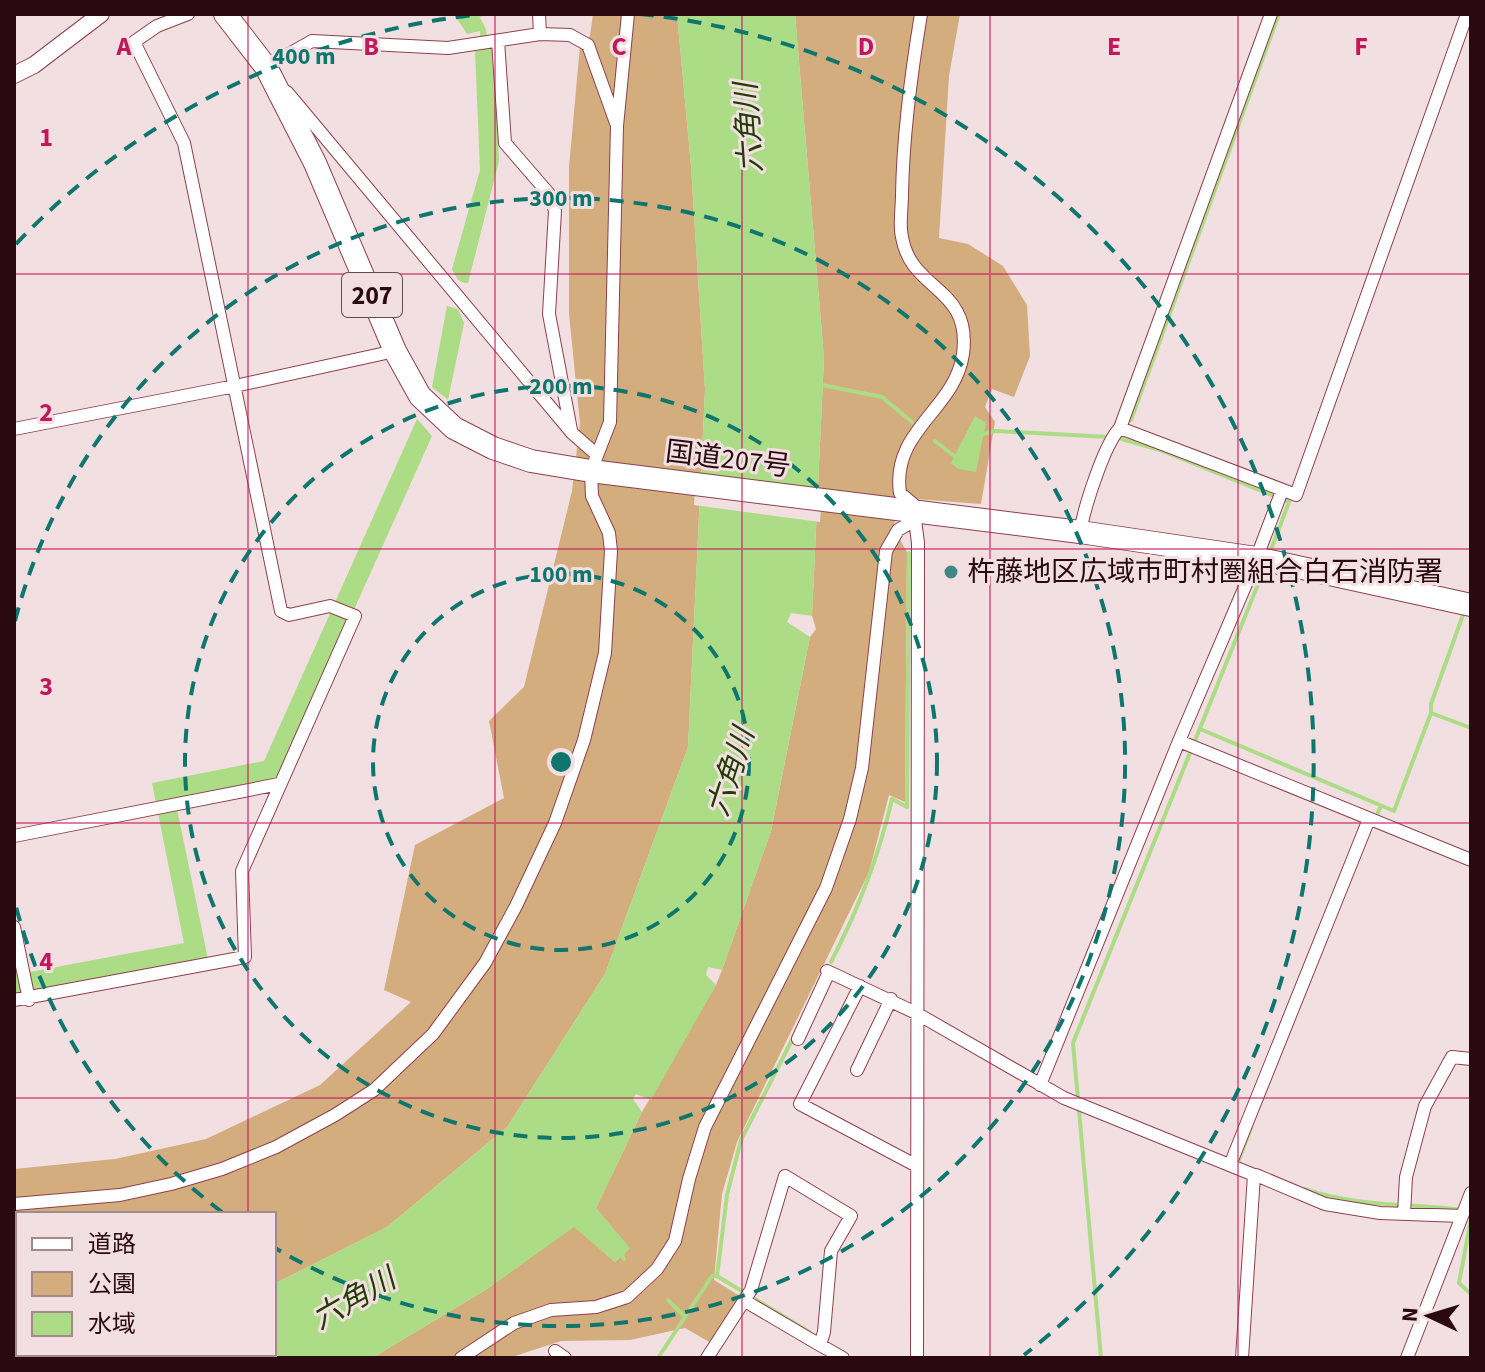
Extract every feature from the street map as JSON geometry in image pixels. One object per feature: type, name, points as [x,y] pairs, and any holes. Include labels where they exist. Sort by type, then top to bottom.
[{"type":"highway","name":"国道207号","points":[[225,14],[266,67],[315,163],[395,351],[420,396],[454,428],[493,448],[531,461],[598,466],[1264,560],[1465,604]]},
{"type":"street","points":[[14,75],[34,65],[101,14]]},
{"type":"street","points":[[14,1000],[29,1000],[245,957],[242,871],[355,616],[330,606],[289,615],[281,611],[184,143],[134,42],[157,26],[188,14]]},
{"type":"street","points":[[539,14],[540,34]]},
{"type":"street","points":[[14,1204],[120,1195],[171,1184],[222,1169],[276,1147],[335,1115],[374,1090],[415,1052],[457,1004],[485,963],[516,906],[555,823],[584,740],[605,653],[611,583],[609,533],[592,496],[610,422],[617,126],[628,14]]},
{"type":"street","points":[[917,1358],[918,543],[913,504],[900,493],[898,478],[903,453],[956,379],[965,335],[961,314],[941,290],[909,263],[901,236],[902,160],[921,14]]},
{"type":"street","points":[[1080,532],[1083,513],[1271,14]]},
{"type":"street","points":[[1115,434],[1279,495],[1296,495],[1467,14]]},
{"type":"street","points":[[598,466],[266,67],[312,41],[448,48],[540,34],[570,35],[588,45],[617,126]]},
{"type":"street","points":[[489,42],[505,143],[550,195],[555,211],[549,314],[572,433]]},
{"type":"street","points":[[14,429],[395,351]]},
{"type":"street","points":[[1040,1085],[1182,742],[1264,560],[1279,495]]},
{"type":"street","points":[[461,1358],[514,1323],[551,1310],[596,1307],[627,1297],[657,1269],[675,1241],[705,1127],[826,888],[847,830],[862,768],[886,551],[898,530],[910,523],[914,513]]},
{"type":"street","points":[[1182,742],[1471,860]]},
{"type":"street","points":[[14,836],[279,784]]},
{"type":"street","points":[[1230,1165],[1373,821]]},
{"type":"street","points":[[14,927],[29,1000]]},
{"type":"street","points":[[798,1039],[828,972],[891,999],[1089,1110],[1254,1175],[1242,1358]]},
{"type":"street","points":[[860,986],[800,1104],[917,1166]]},
{"type":"street","points":[[857,1070],[891,999]]},
{"type":"street","points":[[1404,1209],[1406,1177],[1425,1106],[1452,1057],[1471,1059]]},
{"type":"street","points":[[707,1358],[748,1296],[785,1176],[851,1216],[831,1251],[822,1339]]},
{"type":"street","points":[[1261,1177],[1325,1204],[1380,1213],[1467,1205],[1407,1358]]},
{"type":"street","points":[[748,1296],[822,1339],[843,1358]]},
{"type":"green space","points":[[593,14],[677,14],[691,166],[705,389],[688,747],[605,974],[507,1127],[387,1227],[276,1283],[276,1212],[16,1212],[14,1334],[14,1169],[115,1159],[206,1139],[320,1085],[411,1002],[384,990],[415,845],[504,798],[489,721],[524,687],[572,491],[580,423],[569,314],[569,167],[580,46],[590,36]]},
{"type":"green space","points":[[795,14],[960,14],[949,76],[939,238],[968,244],[1003,266],[1027,305],[1030,356],[1014,397],[992,389],[985,407],[995,422],[981,504],[902,498],[893,528],[907,552],[905,802],[889,795],[869,872],[737,1142],[722,1194],[714,1280],[740,1296],[711,1343],[685,1328],[630,1340],[561,1341],[509,1358],[372,1358],[487,1289],[574,1226],[615,1262],[629,1249],[596,1208],[642,1112],[716,985],[771,831],[810,637],[816,629],[812,616],[824,358]]},
{"type":"water","points":[[454,14],[478,14],[486,29],[488,49],[494,48],[499,161],[468,283],[460,281],[452,269],[480,170],[475,51],[481,50],[480,31],[467,34]]},
{"type":"water","name":"六角川","points":[[677,14],[795,14],[824,358],[812,616],[791,613],[787,622],[810,637],[771,831],[722,970],[708,967],[706,975],[716,985],[651,1100],[636,1094],[633,1099],[642,1112],[596,1208],[630,1248],[624,1254],[626,1260],[624,1262],[620,1257],[615,1262],[574,1227],[487,1289],[372,1358],[14,1358],[14,1334],[16,1356],[276,1356],[276,1283],[387,1227],[507,1127],[605,974],[688,747],[705,389],[691,166]]},
{"type":"water","points":[[447,306],[458,309],[464,323],[448,400],[432,387]]},
{"type":"water","points":[[975,416],[986,423],[976,472],[958,469],[951,463]]},
{"type":"water","points":[[417,419],[432,436],[278,779],[177,809],[208,959],[14,995],[14,975],[184,943],[152,783],[264,761]]},
{"type":"pier","points":[[696,476],[822,492],[820,522],[694,505]]},
{"type":"waterway","points":[[1131,420],[1279,14]]},
{"type":"waterway","points":[[817,384],[882,397],[912,422]]},
{"type":"waterway","points":[[979,435],[996,431],[1109,437]]},
{"type":"waterway","points":[[1118,438],[1160,450],[1289,502],[1269,555]]},
{"type":"waterway","points":[[935,441],[958,459]]},
{"type":"waterway","points":[[831,962],[867,882],[892,799],[907,807],[909,553]]},
{"type":"waterway","points":[[1101,1358],[1073,1043],[1265,567]]},
{"type":"waterway","points":[[1200,729],[1394,811],[1464,612]]},
{"type":"waterway","points":[[1431,713],[1471,728]]},
{"type":"waterway","points":[[1375,819],[1381,806]]},
{"type":"waterway","points":[[717,1276],[727,1195],[741,1140],[794,1036]]},
{"type":"waterway","points":[[1240,1163],[1251,1128]]},
{"type":"waterway","points":[[1304,1189],[1366,1202],[1471,1211]]},
{"type":"waterway","points":[[1471,1219],[1459,1283],[1471,1294]]},
{"type":"waterway","points":[[658,1358],[712,1276],[717,1276],[809,1332]]},
{"type":"waterway","points":[[668,1300],[685,1317]]},
{"type":"place","name":"杵藤地区広域市町村圏組合白石消防署","points":[[951,572]]}]
